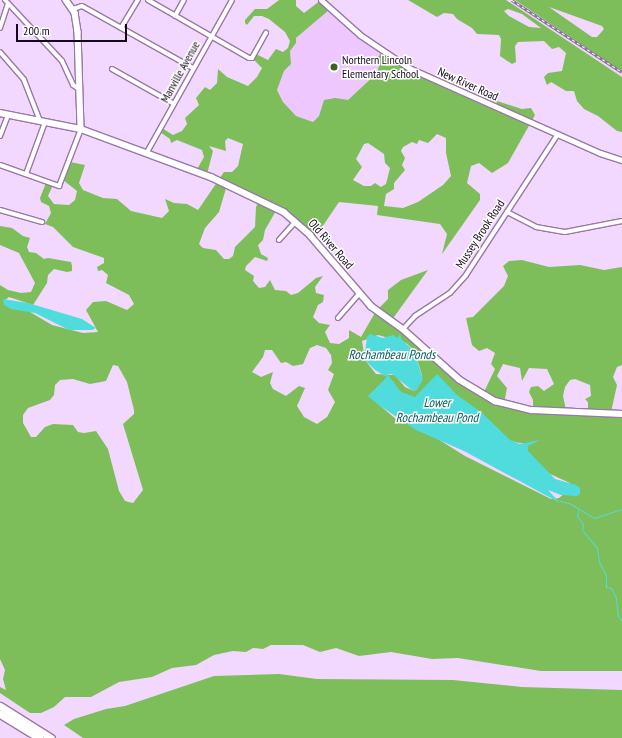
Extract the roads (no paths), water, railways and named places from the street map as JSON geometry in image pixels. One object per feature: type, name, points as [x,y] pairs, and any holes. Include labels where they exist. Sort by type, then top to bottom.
[{"type":"highway","points":[[0,706],[51,738]]},
{"type":"highway","points":[[0,714],[38,738]]},
{"type":"main road","points":[[68,1],[73,9],[78,32],[81,128]]},
{"type":"main road","name":"Old River Road","points":[[0,113],[42,122],[81,128],[146,154],[211,177],[267,203],[296,220],[371,306],[403,329],[460,380],[496,401],[532,410],[622,414]]},
{"type":"street","points":[[121,28],[138,0]]},
{"type":"street","points":[[148,0],[252,58],[266,33]]},
{"type":"street","points":[[175,16],[184,0]]},
{"type":"street","name":"Manville Avenue","points":[[146,154],[232,0]]},
{"type":"street","name":"New River Road","points":[[321,0],[360,35],[409,68],[558,134],[622,160]]},
{"type":"street","points":[[0,28],[6,2]]},
{"type":"street","points":[[6,2],[62,60],[73,85],[79,89]]},
{"type":"street","points":[[73,9],[82,6],[193,68]]},
{"type":"street","points":[[0,52],[24,80],[42,122],[26,174]]},
{"type":"street","points":[[112,69],[174,104]]},
{"type":"street","points":[[0,136],[8,115]]},
{"type":"street","points":[[0,165],[59,186],[81,128]]},
{"type":"street","name":"Mussey Brook Road","points":[[403,329],[415,316],[450,293],[460,281],[558,134]]},
{"type":"street","points":[[0,210],[42,222]]},
{"type":"street","points":[[507,212],[536,227],[565,232],[622,220]]},
{"type":"street","points":[[279,240],[296,220]]},
{"type":"street","points":[[338,318],[359,294]]},
{"type":"water","points":[[3,299],[28,303],[82,319],[96,328],[92,330],[69,330],[35,313],[11,309],[4,305]]},
{"type":"water","name":"Lower Rochambeau Pond","points":[[370,334],[383,338],[393,335],[397,338],[400,334],[401,339],[414,351],[423,379],[417,390],[413,391],[392,374],[387,374],[401,392],[415,397],[437,374],[457,395],[481,412],[510,440],[520,444],[540,440],[528,446],[528,451],[555,479],[576,485],[580,488],[580,494],[577,496],[561,495],[548,490],[560,503],[464,451],[416,430],[379,405],[368,396],[387,377],[375,370],[364,359],[367,337]]},
{"type":"waterway","points":[[560,501],[569,503],[594,518],[622,509]]},
{"type":"waterway","points":[[578,510],[577,516],[583,524],[582,530],[597,548],[599,562],[606,575],[606,587],[611,588],[616,598],[618,616],[622,621]]},
{"type":"railway","points":[[512,0],[622,72]]},
{"type":"place","name":"Northern Lincoln Elementary School","points":[[334,67]]},
{"type":"water label","name":"Rochambeau Ponds","points":[[392,355]]}]
